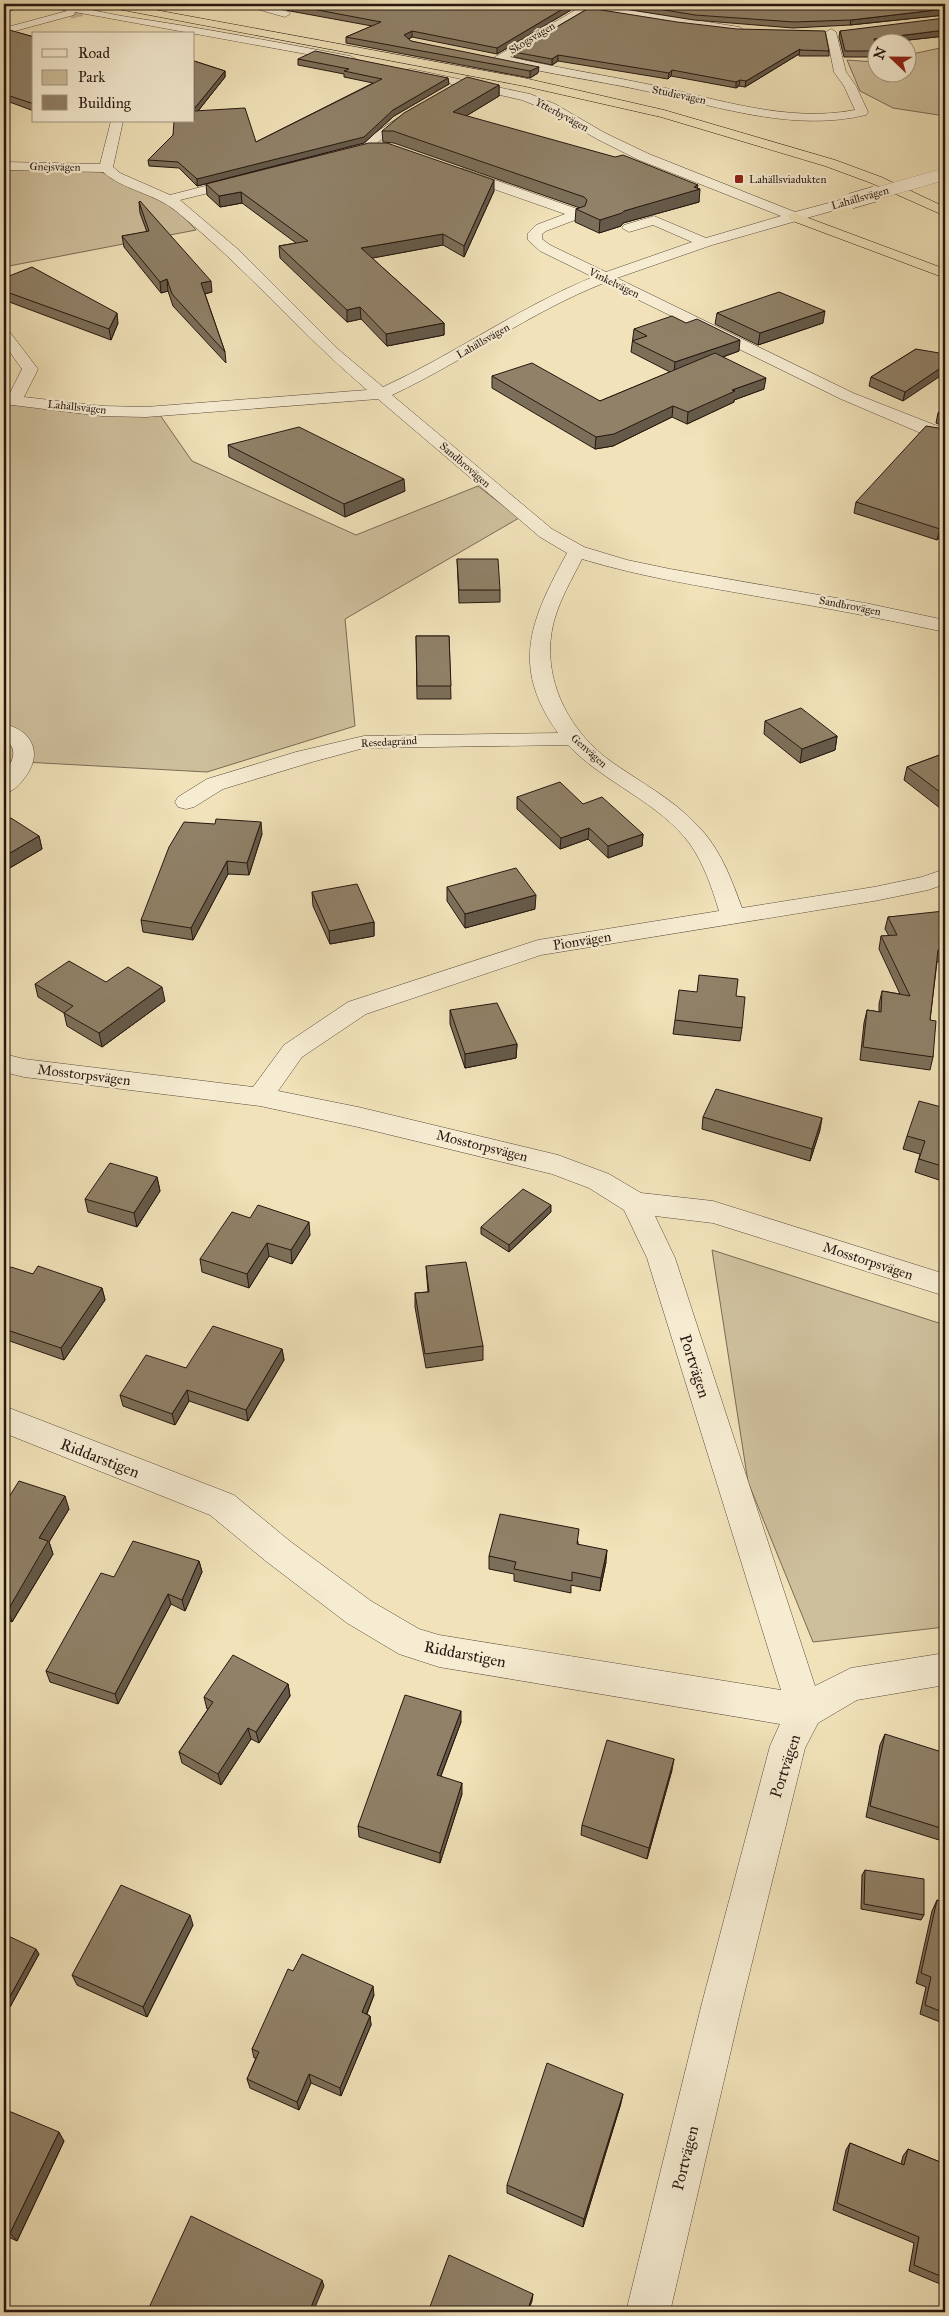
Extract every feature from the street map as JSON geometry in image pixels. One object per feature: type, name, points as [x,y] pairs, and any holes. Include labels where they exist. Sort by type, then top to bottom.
[{"type":"highway","points":[[107,4],[524,82],[656,112],[830,163],[876,180],[945,212]]},
{"type":"highway","points":[[153,4],[523,69],[658,98],[713,115]]},
{"type":"highway","points":[[903,175],[937,191]]},
{"type":"highway","points":[[795,217],[945,274]]},
{"type":"street","points":[[4,9],[24,4]]},
{"type":"street","name":"Ytterbyvägen","points":[[52,4],[168,31]]},
{"type":"street","points":[[250,4],[285,14]]},
{"type":"street","points":[[568,4],[589,5],[749,31]]},
{"type":"street","name":"Skogsvägen","points":[[494,58],[589,5]]},
{"type":"street","points":[[4,32],[70,13]]},
{"type":"street","name":"Studievägen","points":[[494,58],[772,114],[832,116],[851,115],[862,112],[850,86],[840,72],[831,32]]},
{"type":"street","name":"Ytterbyvägen","points":[[195,35],[301,49],[498,89],[538,102],[644,157],[795,217]]},
{"type":"street","points":[[451,90],[465,82]]},
{"type":"street","points":[[389,148],[365,149],[373,140],[421,108]]},
{"type":"street","points":[[106,168],[117,122]]},
{"type":"street","name":"Gnejsvägen","points":[[4,166],[106,168]]},
{"type":"street","name":"Sandbrovägen","points":[[106,168],[115,176],[169,198],[235,254],[333,353],[380,394],[518,511],[546,533],[577,551],[623,565],[670,575],[942,621]]},
{"type":"street","name":"Vinkelvägen","points":[[447,168],[578,214],[535,232],[535,240],[544,248],[847,396],[929,430],[945,434]]},
{"type":"street","name":"Lahällsvägen","points":[[9,400],[102,411],[146,412],[380,394],[413,380],[560,297],[604,278],[706,243],[945,174]]},
{"type":"street","points":[[169,198],[255,177]]},
{"type":"street","points":[[629,228],[654,220],[706,243]]},
{"type":"street","points":[[4,334],[30,369],[9,400]]},
{"type":"street","name":"Genvägen","points":[[577,551],[556,594],[542,629],[539,660],[553,710],[573,739],[601,765],[662,807],[689,829],[717,870],[733,916]]},
{"type":"street","points":[[4,730],[17,739],[24,751],[25,762],[21,770],[4,787]]},
{"type":"street","name":"Resedagränd","points":[[186,802],[215,784],[304,757],[364,742],[573,739]]},
{"type":"street","name":"Pionvägen","points":[[260,1097],[294,1052],[357,1008],[538,948],[874,894],[928,883],[945,876]]},
{"type":"street","name":"Mosstorpsvägen","points":[[4,1063],[24,1068],[260,1097],[358,1116],[558,1165],[599,1181],[635,1203],[713,1212],[945,1285]]},
{"type":"street","name":"Portvägen","points":[[635,1203],[661,1258],[805,1711],[788,1746],[648,2312]]},
{"type":"street","name":"Riddarstigen","points":[[4,1419],[222,1505],[272,1547],[359,1612],[411,1642],[439,1651],[805,1711]]},
{"type":"street","points":[[805,1711],[851,1684],[945,1669]]},
{"type":"green space","points":[[945,47],[945,116],[893,108],[860,91],[847,60],[866,61],[866,82],[916,82],[916,53]]},
{"type":"green space","points":[[4,170],[97,170],[173,205],[196,230],[4,267]]},
{"type":"green space","points":[[4,404],[160,415],[192,461],[356,535],[478,486],[519,518],[345,619],[355,726],[207,772],[6,761],[4,760]]},
{"type":"green space","points":[[712,1250],[945,1325],[945,1627],[813,1642],[748,1482]]},
{"type":"building","points":[[286,4],[571,4],[497,48],[412,31],[404,35],[411,41],[539,67],[530,71],[346,37],[381,22]]},
{"type":"building","points":[[628,4],[945,4],[945,9],[851,20],[794,22],[695,15]]},
{"type":"building","points":[[589,8],[737,29],[825,31],[829,51],[800,49],[746,81],[740,80],[736,82],[672,70],[669,73],[558,55],[552,59],[514,52]]},
{"type":"building","points":[[945,18],[945,30],[916,34],[916,32],[866,32],[866,51],[845,51],[840,31]]},
{"type":"building","points":[[4,29],[6,29],[32,36],[32,103],[4,94]]},
{"type":"building","points":[[315,51],[448,78],[393,110],[364,137],[197,179],[178,162],[148,160],[173,135],[174,122],[195,122],[195,111],[245,108],[256,142],[382,79],[344,71],[349,69],[298,59]]},
{"type":"building","points":[[195,61],[225,71],[195,108]]},
{"type":"building","points":[[467,77],[499,85],[453,112],[615,157],[623,155],[698,185],[694,187],[700,189],[600,220],[576,209],[585,206],[587,200],[584,197],[393,131],[382,131],[404,113]]},
{"type":"building","points":[[369,143],[387,143],[494,180],[464,246],[443,234],[361,248],[444,323],[386,334],[360,307],[347,310],[279,246],[308,241],[241,192],[219,196],[206,184]]},
{"type":"building","points":[[140,201],[211,281],[201,283],[225,352],[172,294],[167,279],[160,282],[122,236],[149,231]]},
{"type":"building","points":[[32,267],[117,313],[109,329],[4,291],[4,278]]},
{"type":"building","points":[[779,292],[825,311],[760,333],[717,313]]},
{"type":"building","points":[[672,316],[686,323],[697,319],[740,340],[675,362],[632,341],[647,336],[634,329]]},
{"type":"building","points":[[916,349],[945,354],[945,365],[905,392],[871,377]]},
{"type":"building","points":[[715,353],[766,378],[732,390],[735,391],[688,412],[673,406],[614,434],[596,437],[492,376],[532,363],[600,401]]},
{"type":"building","points":[[945,405],[945,416],[938,413]]},
{"type":"building","points":[[926,426],[945,429],[945,524],[940,529],[856,502]]},
{"type":"building","points":[[299,427],[404,479],[344,504],[228,445]]},
{"type":"building","points":[[457,559],[498,559],[500,590],[459,590]]},
{"type":"building","points":[[416,636],[449,636],[451,686],[417,686]]},
{"type":"building","points":[[801,708],[837,736],[802,749],[765,721]]},
{"type":"building","points":[[945,753],[945,796],[907,767]]},
{"type":"building","points":[[560,782],[583,804],[602,797],[643,834],[608,846],[589,828],[561,838],[517,797]]},
{"type":"building","points":[[11,818],[39,836],[5,856],[4,822]]},
{"type":"building","points":[[216,819],[261,822],[247,863],[227,861],[191,928],[141,920],[169,847],[184,822],[215,824]]},
{"type":"building","points":[[516,868],[536,895],[465,914],[447,887]]},
{"type":"building","points":[[357,884],[374,922],[329,931],[312,892]]},
{"type":"building","points":[[944,911],[945,949],[938,950],[930,1020],[936,1021],[933,1057],[863,1047],[867,1010],[881,1012],[882,991],[910,996],[881,936],[897,935],[888,917]]},
{"type":"building","points":[[69,961],[106,982],[128,967],[162,987],[99,1033],[64,1013],[73,1006],[35,984]]},
{"type":"building","points":[[699,975],[738,979],[736,996],[745,997],[742,1028],[675,1020],[679,990],[697,992]]},
{"type":"building","points":[[497,1003],[517,1044],[465,1054],[450,1010]]},
{"type":"building","points":[[716,1089],[822,1118],[812,1149],[703,1117]]},
{"type":"building","points":[[919,1101],[945,1108],[945,1167],[919,1159],[925,1141],[907,1136]]},
{"type":"building","points":[[110,1163],[157,1177],[134,1213],[85,1199]]},
{"type":"building","points":[[523,1189],[551,1205],[509,1245],[481,1227]]},
{"type":"building","points":[[258,1205],[309,1222],[291,1250],[267,1243],[247,1274],[200,1259],[232,1212],[250,1218]]},
{"type":"building","points":[[466,1262],[483,1346],[425,1354],[415,1293],[429,1292],[426,1266]]},
{"type":"building","points":[[38,1266],[102,1288],[61,1348],[4,1329],[4,1276],[11,1267],[33,1274]]},
{"type":"building","points":[[213,1326],[282,1349],[246,1410],[187,1390],[172,1414],[120,1395],[146,1355],[186,1368]]},
{"type":"building","points":[[19,1481],[65,1496],[39,1538],[48,1541],[8,1610],[4,1609],[4,1505]]},
{"type":"building","points":[[500,1514],[579,1529],[577,1544],[607,1550],[601,1578],[572,1572],[572,1581],[514,1569],[516,1562],[489,1556]]},
{"type":"building","points":[[133,1541],[199,1561],[182,1600],[168,1594],[115,1694],[46,1671],[101,1573],[114,1577]]},
{"type":"building","points":[[233,1655],[288,1684],[256,1732],[248,1728],[218,1774],[179,1752],[213,1702],[204,1697]]},
{"type":"building","points":[[405,1695],[461,1711],[437,1775],[462,1783],[440,1853],[358,1826]]},
{"type":"building","points":[[885,1734],[945,1753],[944,1829],[870,1806]]},
{"type":"building","points":[[607,1740],[674,1759],[649,1848],[582,1825]]},
{"type":"building","points":[[865,1870],[924,1879],[924,1915],[864,1904]]},
{"type":"building","points":[[121,1885],[190,1915],[143,2007],[72,1975]]},
{"type":"building","points":[[937,1900],[945,1903],[945,2013],[925,2005],[931,1977],[921,1973]]},
{"type":"building","points":[[4,1934],[36,1949],[7,2002],[4,2001]]},
{"type":"building","points":[[302,1954],[373,1986],[362,2012],[370,2016],[340,2088],[309,2074],[297,2102],[247,2079],[259,2052],[252,2049],[288,1969],[293,1971]]},
{"type":"building","points":[[547,2063],[623,2094],[584,2219],[507,2185]]},
{"type":"building","points":[[4,2109],[59,2132],[10,2233],[4,2230]]},
{"type":"building","points":[[850,2143],[904,2165],[908,2149],[945,2164],[945,2278],[914,2265],[919,2237],[837,2203]]},
{"type":"building","points":[[191,2216],[322,2280],[309,2312],[147,2312]]},
{"type":"building","points":[[449,2255],[533,2294],[527,2312],[428,2312]]},
{"type":"tunnel","points":[[70,13],[107,4]]},
{"type":"place","name":"Lahällsviadukten","points":[[739,179]]}]
